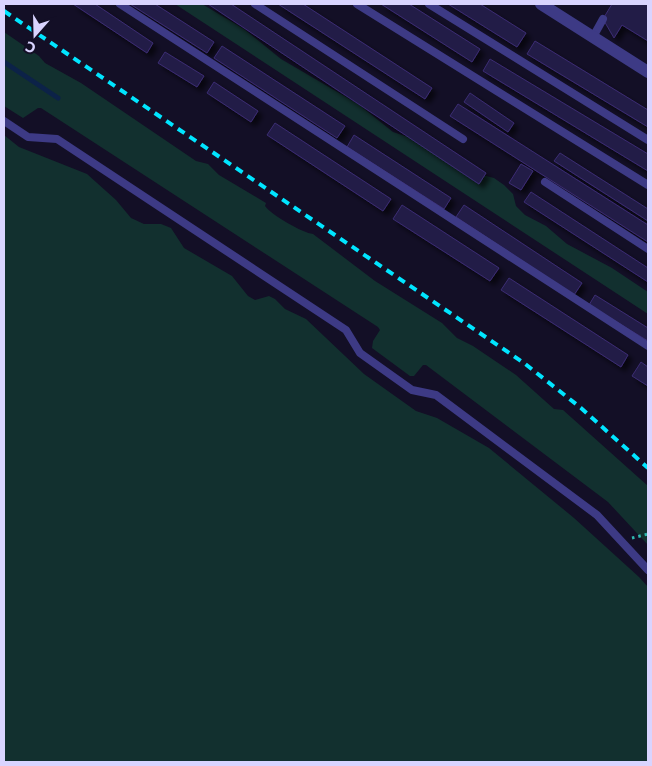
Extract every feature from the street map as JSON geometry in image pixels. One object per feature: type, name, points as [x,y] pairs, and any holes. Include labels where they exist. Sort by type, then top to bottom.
[{"type":"street","points":[[540,4],[648,72]]},
{"type":"lane","points":[[120,4],[648,346]]},
{"type":"lane","points":[[255,4],[463,139]]},
{"type":"lane","points":[[357,4],[648,185]]},
{"type":"lane","points":[[429,4],[648,140]]},
{"type":"lane","points":[[593,37],[603,19]]},
{"type":"lane","points":[[4,121],[28,137],[57,139],[346,330],[360,353],[412,390],[436,395],[597,515],[648,570]]},
{"type":"lane","points":[[545,182],[648,249]]},
{"type":"green space","points":[[175,4],[202,4],[244,29],[281,59],[358,104],[393,132],[417,140],[482,175],[494,178],[513,194],[516,206],[525,215],[546,226],[567,244],[612,268],[648,292],[648,314]]},
{"type":"green space","points":[[4,32],[39,56],[45,63],[81,83],[196,161],[208,164],[219,175],[266,203],[265,206],[268,210],[280,219],[313,234],[375,281],[442,323],[457,338],[473,346],[516,375],[554,409],[563,410],[648,486],[648,545],[608,502],[426,365],[423,365],[414,376],[410,376],[372,348],[373,341],[380,330],[378,327],[41,108],[23,118],[4,106]]},
{"type":"green space","points":[[4,135],[19,147],[87,174],[116,200],[131,218],[144,224],[161,224],[171,228],[184,248],[232,276],[248,296],[255,300],[269,296],[285,309],[306,319],[364,374],[416,411],[437,418],[489,448],[574,518],[639,577],[648,587],[648,762],[4,762]]},
{"type":"building","points":[[73,4],[95,4],[153,43],[147,53]]},
{"type":"building","points":[[130,4],[155,4],[214,42],[207,53]]},
{"type":"building","points":[[208,4],[231,4],[486,173],[479,184]]},
{"type":"building","points":[[278,4],[303,4],[432,88],[425,99]]},
{"type":"building","points":[[381,4],[409,4],[480,49],[472,62]]},
{"type":"building","points":[[448,4],[480,4],[526,33],[517,47]]},
{"type":"building","points":[[612,4],[648,4],[648,41],[622,25],[614,38],[603,19]]},
{"type":"building","points":[[535,41],[648,110],[648,127],[527,54]]},
{"type":"building","points":[[222,46],[345,126],[337,138],[214,58]]},
{"type":"building","points":[[165,52],[204,76],[197,87],[158,63]]},
{"type":"building","points":[[490,59],[648,154],[648,171],[483,71]]},
{"type":"building","points":[[214,82],[258,111],[251,122],[207,93]]},
{"type":"building","points":[[470,93],[514,123],[508,132],[464,102]]},
{"type":"building","points":[[458,104],[648,225],[648,242],[450,116]]},
{"type":"building","points":[[275,123],[391,199],[383,211],[267,135]]},
{"type":"building","points":[[354,135],[451,198],[444,209],[347,147]]},
{"type":"building","points":[[560,153],[648,209],[648,221],[554,161]]},
{"type":"building","points":[[521,164],[533,171],[521,190],[509,183]]},
{"type":"building","points":[[531,192],[648,268],[648,282],[524,202]]},
{"type":"building","points":[[402,205],[499,268],[490,281],[393,219]]},
{"type":"building","points":[[464,205],[582,283],[574,295],[456,217]]},
{"type":"building","points":[[509,278],[628,355],[621,367],[501,290]]},
{"type":"building","points":[[595,295],[648,328],[648,341],[589,305]]},
{"type":"building","points":[[641,362],[648,367],[648,386],[632,376]]},
{"type":"waterway","points":[[4,62],[58,98]]},
{"type":"railway","points":[[4,11],[524,363],[581,408],[648,468]]}]
